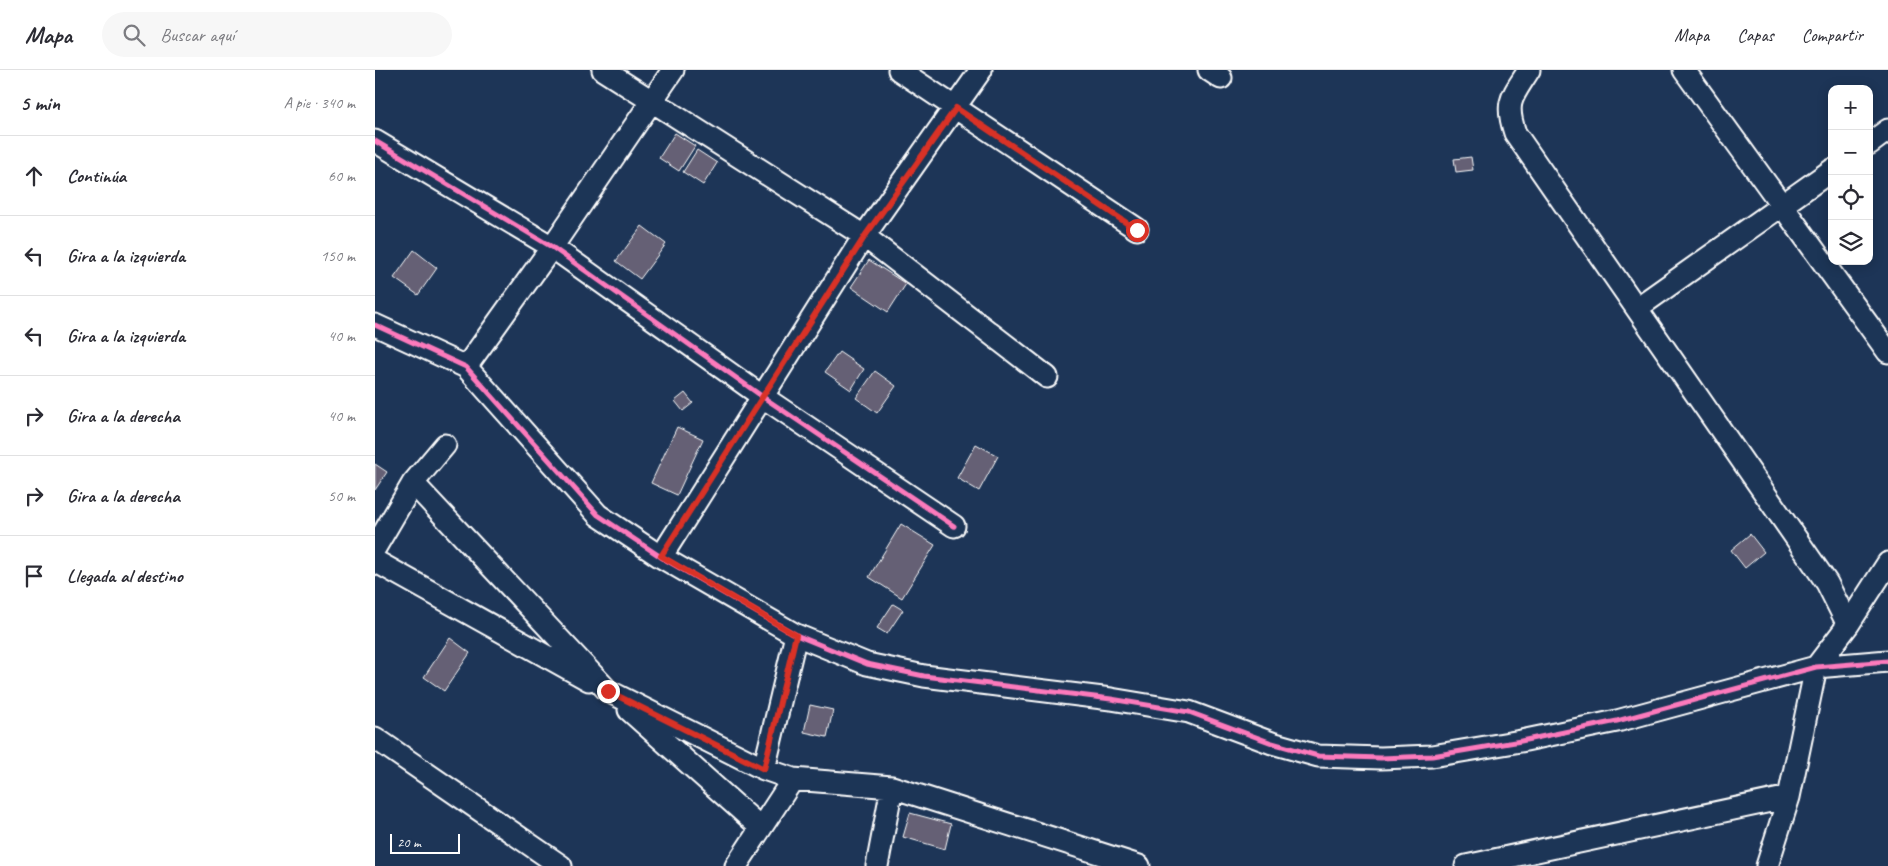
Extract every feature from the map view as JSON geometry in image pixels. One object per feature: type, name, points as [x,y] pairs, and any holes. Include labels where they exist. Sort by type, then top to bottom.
[{"type":"street","points":[[603,70],[865,236],[1047,377]]},
{"type":"street","points":[[466,367],[552,247],[673,70]]},
{"type":"street","points":[[899,70],[1137,230]]},
{"type":"street","points":[[661,556],[865,236],[981,70]]},
{"type":"street","points":[[1529,70],[1510,101],[1509,117],[1515,133],[1827,583],[1849,625]]},
{"type":"street","points":[[1684,70],[1888,352]]},
{"type":"street","points":[[1873,141],[1888,130]]},
{"type":"street","points":[[375,141],[552,247],[763,397],[954,526]]},
{"type":"street","points":[[1637,308],[1828,173]]},
{"type":"street","points":[[375,325],[466,367],[599,515],[661,556],[796,635],[867,664],[924,676],[1111,699],[1189,712],[1272,743],[1318,756],[1372,758],[1432,756],[1531,739],[1617,721],[1816,667],[1888,661]]},
{"type":"street","points":[[375,548],[413,483],[445,445]]},
{"type":"street","points":[[413,483],[608,691],[761,828]]},
{"type":"street","points":[[375,561],[608,691],[764,769],[793,779],[892,787],[1139,866]]},
{"type":"street","points":[[1767,866],[1789,797],[1816,667],[1849,625],[1888,563]]},
{"type":"street","points":[[764,769],[796,635]]},
{"type":"street","points":[[375,738],[561,866]]},
{"type":"street","points":[[736,866],[793,779]]},
{"type":"street","points":[[877,866],[892,787]]},
{"type":"street","points":[[1466,866],[1789,797]]},
{"type":"building","points":[[675,133],[695,146],[679,171],[659,158]]},
{"type":"building","points":[[697,150],[717,163],[703,185],[683,172]]},
{"type":"building","points":[[1471,157],[1473,170],[1456,172],[1454,159]]},
{"type":"building","points":[[642,226],[666,244],[640,279],[616,261]]},
{"type":"building","points":[[414,250],[437,268],[418,295],[394,278]]},
{"type":"building","points":[[869,260],[906,284],[888,312],[851,287]]},
{"type":"building","points":[[839,352],[864,369],[851,390],[825,372]]},
{"type":"building","points":[[875,371],[896,386],[877,413],[856,398]]},
{"type":"building","points":[[685,393],[693,403],[683,411],[675,401]]},
{"type":"building","points":[[677,427],[703,439],[677,495],[651,483]]},
{"type":"building","points":[[976,444],[998,456],[979,491],[957,478]]},
{"type":"building","points":[[375,464],[387,472],[375,490]]},
{"type":"building","points":[[901,524],[935,545],[902,598],[869,577]]},
{"type":"building","points":[[1750,534],[1764,552],[1745,568],[1731,550]]},
{"type":"building","points":[[893,604],[903,610],[887,634],[877,628]]},
{"type":"building","points":[[450,638],[470,653],[444,691],[424,677]]},
{"type":"building","points":[[810,705],[833,710],[827,737],[804,732]]},
{"type":"building","points":[[910,813],[951,824],[945,849],[903,837]]},
{"type":"cycle path","points":[[375,141],[552,247],[763,397],[954,526]]},
{"type":"cycle path","points":[[375,325],[466,367],[598,515],[661,557],[796,635],[867,664],[924,676],[1111,699],[1189,712],[1272,743],[1318,756],[1381,758],[1432,756],[1521,741],[1617,721],[1816,667],[1888,661]]},
{"type":"route","points":[[608,691],[764,769],[796,635],[661,556],[865,236],[956,108],[1137,230]]}]
